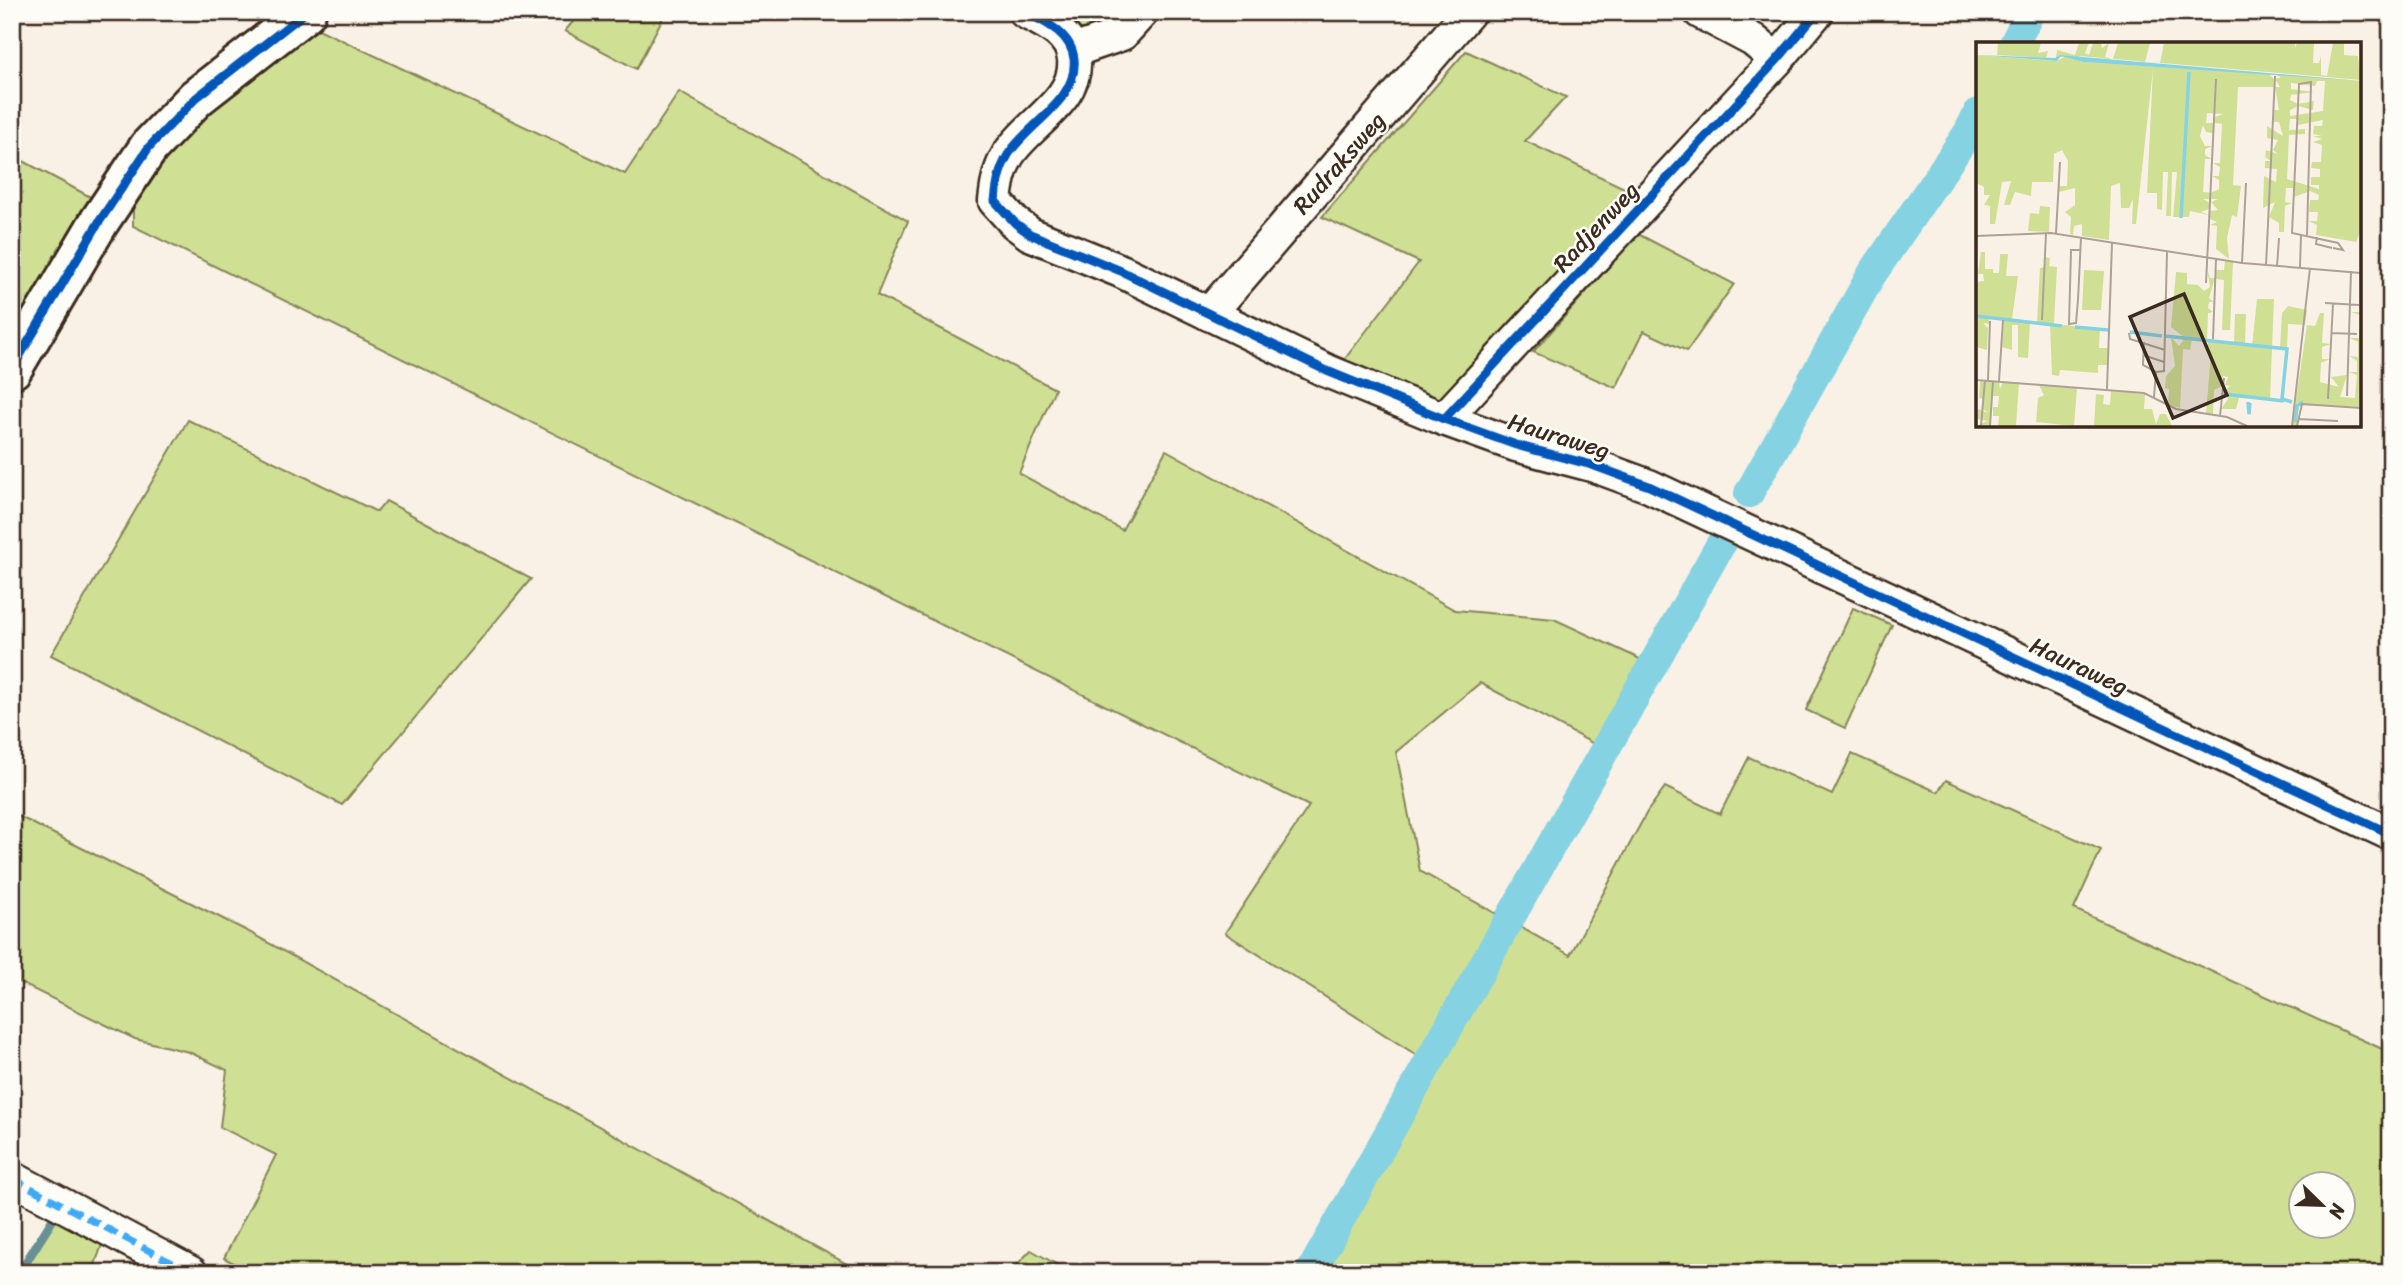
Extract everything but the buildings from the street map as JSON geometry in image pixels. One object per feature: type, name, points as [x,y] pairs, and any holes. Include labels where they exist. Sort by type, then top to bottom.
[{"type":"street","points":[[12,369],[99,222],[149,147],[196,98],[306,12]]},
{"type":"street","points":[[1025,12],[1063,35],[1073,51],[1122,34],[1142,12]]},
{"type":"street","name":"Rudraksweg","points":[[1209,314],[1469,12]]},
{"type":"street","points":[[1700,12],[1753,40],[1777,60]]},
{"type":"street","name":"Radjenweg","points":[[1444,419],[1777,60],[1817,12]]},
{"type":"street","name":"Hauraweg","points":[[1073,51],[1075,68],[1070,86],[1009,153],[998,177],[995,201],[1015,223],[1030,234],[1121,271],[1327,371],[1444,419],[1516,445],[1592,465],[1649,486],[2391,834]]},
{"type":"street","points":[[12,1178],[191,1273]]},
{"type":"green space","points":[[581,12],[666,12],[636,69],[565,31]]},
{"type":"green space","points":[[1048,12],[1131,12],[1098,32],[1083,30]]},
{"type":"green space","points":[[310,25],[625,174],[679,92],[908,221],[877,295],[1055,389],[1019,473],[1122,530],[1166,450],[1455,610],[1554,619],[1653,665],[1605,750],[1480,683],[1396,752],[1420,871],[1570,955],[1647,812],[1665,787],[1720,814],[1749,757],[1832,795],[1852,754],[1938,792],[1946,780],[2101,850],[2074,909],[2391,1053],[2391,1273],[1310,1273],[1429,1063],[1225,933],[1309,806],[133,226],[133,200],[157,155]]},
{"type":"green space","points":[[1466,51],[1566,97],[1525,141],[1635,193],[1438,406],[1341,364],[1419,262],[1322,217]]},
{"type":"green space","points":[[12,155],[96,200],[12,335]]},
{"type":"green space","points":[[1638,234],[1734,284],[1687,351],[1644,331],[1616,388],[1533,352]]},
{"type":"green space","points":[[188,420],[377,512],[386,501],[531,579],[342,805],[51,655]]},
{"type":"green space","points":[[1853,608],[1892,625],[1845,728],[1806,710]]},
{"type":"green space","points":[[12,813],[247,931],[863,1273],[253,1273],[224,1258],[276,1155],[220,1127],[227,1070],[189,1052],[135,1039],[12,979]]},
{"type":"green space","points":[[55,1216],[103,1242],[92,1273],[19,1273]]},
{"type":"green space","points":[[1031,1250],[1072,1273],[1009,1273]]},
{"type":"waterway","points":[[2015,42],[2030,12]]},
{"type":"waterway","points":[[1749,493],[1872,274],[1968,133],[1976,117]]},
{"type":"waterway","points":[[1310,1273],[1722,542]]},
{"type":"waterway","points":[[19,1273],[55,1216]]},
{"type":"marked path","points":[[12,1178],[191,1273]]},
{"type":"cycle path","points":[[12,369],[99,222],[149,147],[196,98],[306,12]]},
{"type":"cycle path","points":[[1025,12],[1049,24],[1062,35],[1068,42],[1074,59],[1073,74],[1068,87],[1050,111],[1017,143],[1008,155],[999,177],[995,201],[1015,223],[1030,234],[1121,271],[1327,371],[1444,419],[1516,445],[1592,465],[1649,486],[2391,834]]},
{"type":"cycle path","points":[[1444,419],[1777,60],[1817,12]]}]
